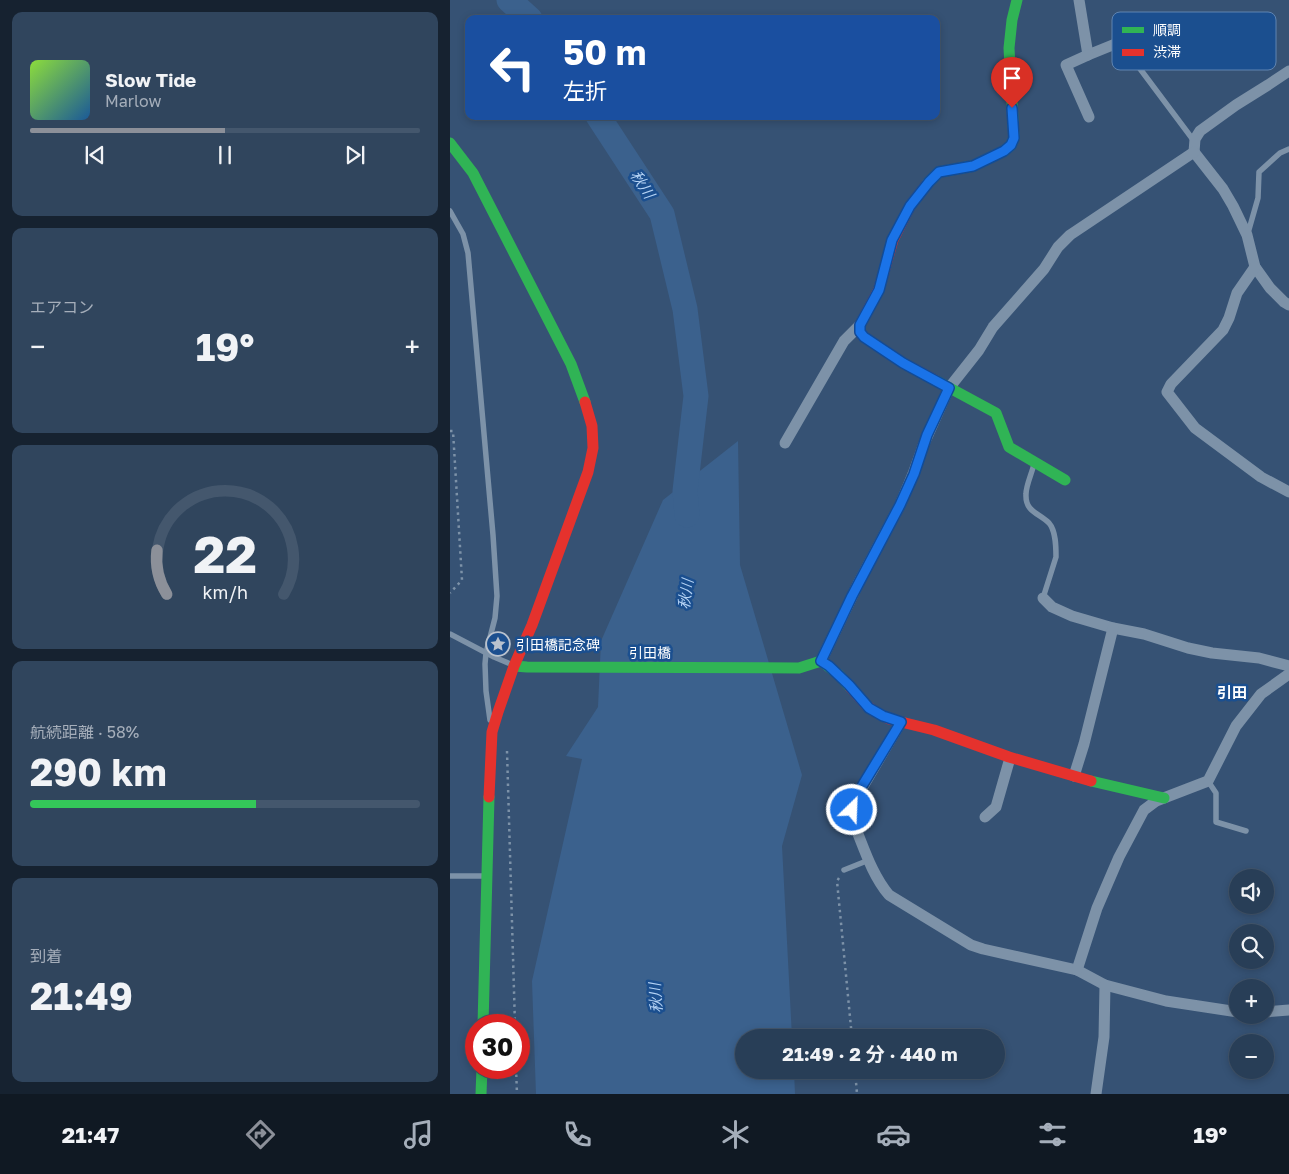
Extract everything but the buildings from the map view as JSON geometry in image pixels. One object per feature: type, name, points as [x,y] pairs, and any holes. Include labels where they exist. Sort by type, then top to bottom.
[{"type":"street","points":[[785,443],[844,340],[860,325],[879,290],[892,240],[910,206],[939,172],[973,166],[1004,151],[1011,145],[1014,138],[1009,48],[1012,20],[1017,0]]},
{"type":"street","points":[[1079,0],[1088,55]]},
{"type":"street","points":[[1089,117],[1066,65],[1112,45]]},
{"type":"street","points":[[1164,798],[1010,758],[934,730],[883,716],[869,708],[849,685],[821,661],[852,596],[900,505],[914,474],[923,446],[949,388],[979,350],[993,327],[1044,269],[1058,246],[1070,235],[1194,147],[1200,131],[1214,120],[1289,71]]},
{"type":"street","points":[[450,144],[473,173],[571,364],[587,406],[592,426],[593,448],[588,472],[532,624],[514,666],[492,732],[482,1014]]},
{"type":"street","points":[[1194,147],[1223,189],[1247,235],[1255,267],[1270,288],[1289,306]]},
{"type":"street","points":[[1255,267],[1237,293],[1223,330],[1171,384],[1167,392],[1195,428],[1261,477],[1289,492]]},
{"type":"street","points":[[860,325],[860,332],[864,337],[903,363],[996,413],[1009,447],[1065,480]]},
{"type":"street","points":[[1043,598],[1052,607],[1072,616],[1113,628],[1144,634],[1188,648],[1212,653],[1259,658],[1289,666]]},
{"type":"street","points":[[1074,776],[1084,744],[1113,628]]},
{"type":"street","name":"引田橋","points":[[514,666],[799,668],[821,661]]},
{"type":"street","points":[[1077,970],[1097,908],[1119,857],[1144,810],[1156,801],[1208,781],[1236,726],[1262,694],[1289,674]]},
{"type":"street","points":[[901,722],[859,791],[852,810],[854,824],[869,860],[880,884],[889,895],[971,945],[1019,958],[1077,970],[1105,985],[1166,1001],[1229,1011]]},
{"type":"street","points":[[985,817],[996,807],[1010,758]]},
{"type":"street","points":[[1096,1094],[1104,1037],[1105,985]]},
{"type":"street","points":[[1274,1011],[1289,1010]]},
{"type":"street","points":[[481,1094],[482,1079]]},
{"type":"lane","points":[[1140,70],[1194,147]]},
{"type":"lane","points":[[1247,235],[1258,198],[1259,172],[1280,153],[1289,148]]},
{"type":"lane","points":[[450,211],[463,234],[468,252],[493,536],[496,603],[495,618],[485,664],[486,692],[492,732]]},
{"type":"lane","points":[[1035,462],[1026,493],[1027,504],[1052,529],[1056,550],[1056,557],[1043,598]]},
{"type":"lane","points":[[450,634],[514,666]]},
{"type":"lane","points":[[1208,781],[1216,793],[1216,822],[1246,831]]},
{"type":"lane","points":[[844,870],[869,860]]},
{"type":"lane","points":[[450,876],[487,876]]},
{"type":"path","points":[[450,431],[453,431],[462,580],[450,593]]},
{"type":"path","points":[[507,748],[515,1014]]},
{"type":"path","points":[[844,870],[837,881],[851,1029]]},
{"type":"path","points":[[516,1079],[516,1094]]},
{"type":"path","points":[[856,1079],[857,1094]]},
{"type":"water","points":[[738,441],[740,565],[802,775],[782,846],[792,1029],[735,1029],[735,1079],[794,1079],[795,1094],[536,1094],[532,981],[582,759],[566,756],[598,707],[601,641],[663,500]]},
{"type":"waterway","name":"秋川","points":[[509,0],[526,15]]},
{"type":"waterway","name":"秋川","points":[[601,120],[662,214],[685,309],[696,396],[685,491],[687,515]]},
{"type":"traffic: fast","points":[[927,184],[939,172],[973,166],[1004,151],[1011,145],[1014,138],[1009,48],[1012,20],[1017,0]]},
{"type":"traffic: fast","points":[[450,143],[473,173],[571,364],[585,402]]},
{"type":"traffic: fast","points":[[935,380],[996,413],[1009,447],[1065,480]]},
{"type":"traffic: fast","points":[[514,666],[799,668],[821,661],[838,674],[850,687]]},
{"type":"traffic: fast","points":[[1091,781],[1164,798]]},
{"type":"traffic: fast","points":[[483,1014],[489,797]]},
{"type":"traffic: fast","points":[[481,1094],[482,1079]]},
{"type":"traffic: jam","points":[[927,184],[910,206],[893,240],[879,289],[860,325],[860,332],[864,337],[903,363],[935,380]]},
{"type":"traffic: jam","points":[[489,797],[492,732],[498,712],[588,472],[593,448],[592,426],[585,402]]},
{"type":"traffic: jam","points":[[850,687],[866,705],[889,719],[934,730],[1009,757],[1091,781]]},
{"type":"place","name":"引田橋記念碑","points":[[498,644]]},
{"type":"district","name":"引田","points":[[1232,692]]},
{"type":"route","points":[[852,810],[859,791],[901,722],[883,716],[869,708],[849,685],[821,661],[852,596],[900,505],[914,474],[927,435],[949,388],[903,363],[864,337],[860,332],[860,325],[879,290],[892,240],[910,206],[939,172],[973,166],[1004,151],[1011,145],[1014,138],[1012,108]]}]
